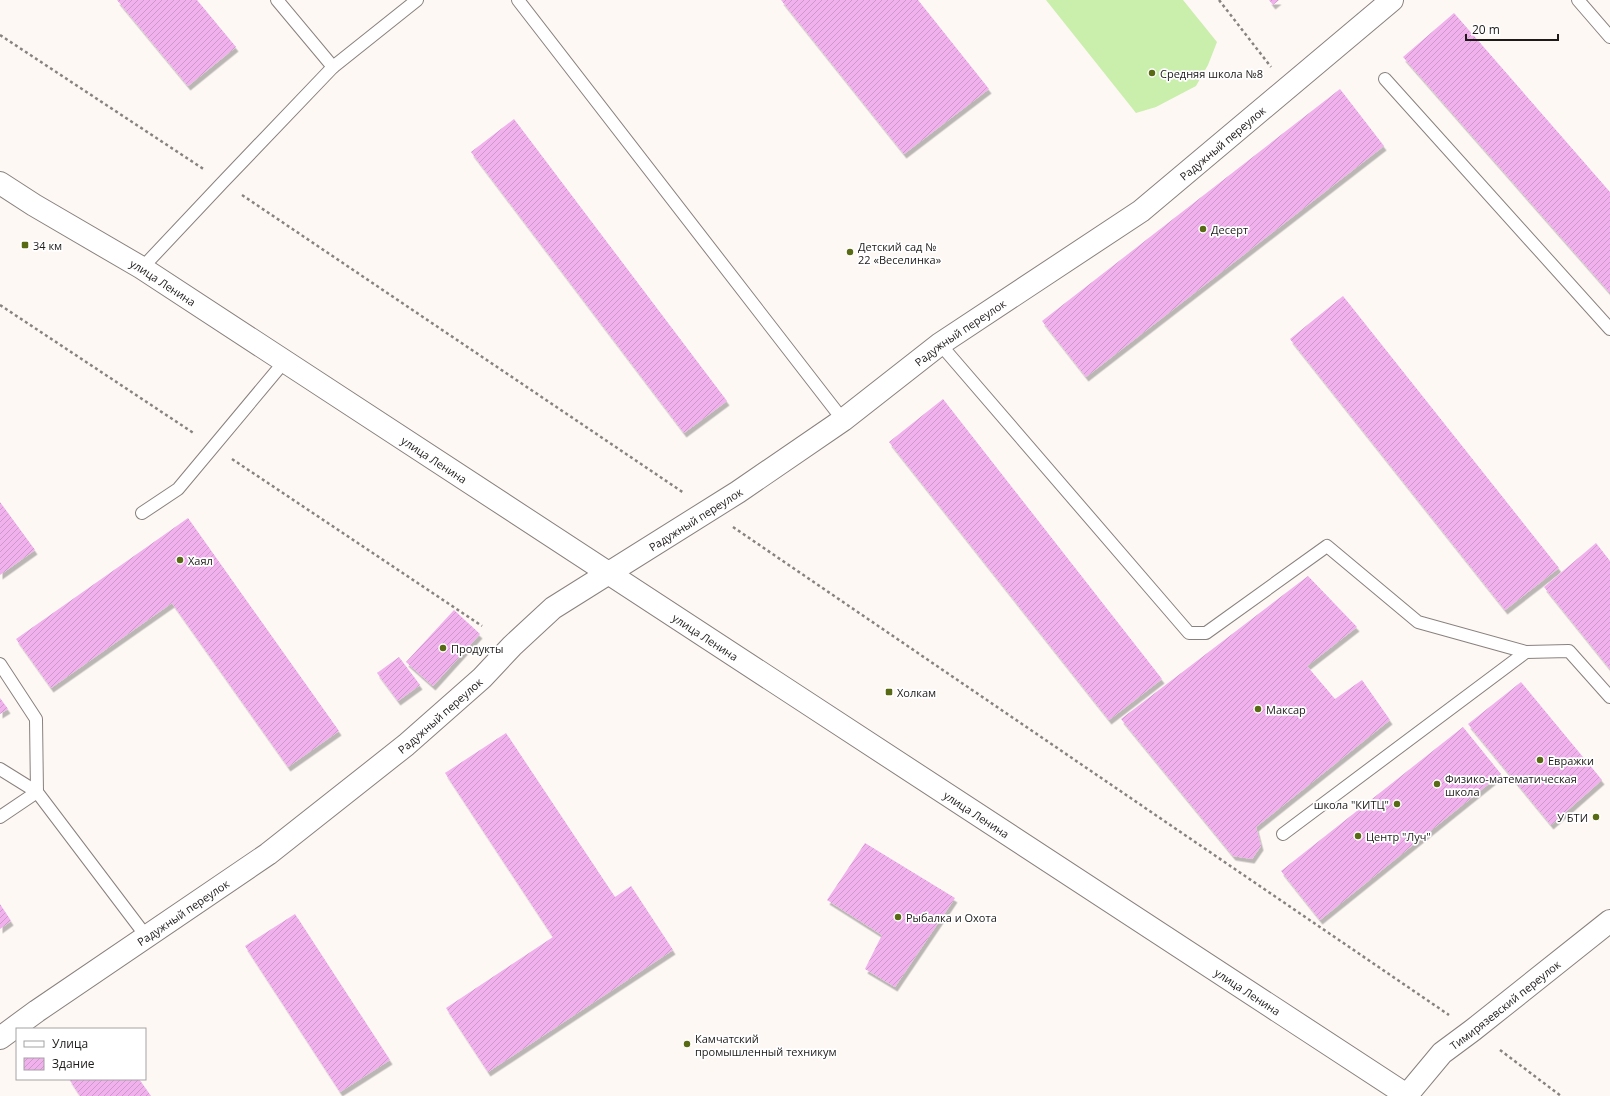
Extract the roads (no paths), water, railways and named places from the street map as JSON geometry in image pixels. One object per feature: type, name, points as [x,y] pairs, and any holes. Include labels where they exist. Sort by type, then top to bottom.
[{"type":"street","name":"Радужный переулок","points":[[0,1038],[146,936],[268,854],[406,745],[482,678],[512,646],[553,608],[738,492],[843,420],[940,344],[1141,211],[1392,0]]},
{"type":"street","name":"улица Ленина","points":[[0,183],[34,205],[142,268],[1408,1096]]},
{"type":"street","name":"Тимирязевский переулок","points":[[1408,1096],[1442,1053],[1610,921]]},
{"type":"lane","points":[[277,0],[334,67]]},
{"type":"lane","points":[[142,268],[334,67],[417,0]]},
{"type":"lane","points":[[518,0],[843,420]]},
{"type":"lane","points":[[1578,0],[1610,37]]},
{"type":"lane","points":[[1385,79],[1610,329]]},
{"type":"lane","points":[[940,344],[1189,633],[1206,633],[1327,546],[1418,622],[1526,652],[1569,651],[1610,697]]},
{"type":"lane","points":[[142,513],[178,489],[284,362]]},
{"type":"lane","points":[[1283,834],[1526,652]]},
{"type":"lane","points":[[0,664],[36,719],[37,792]]},
{"type":"lane","points":[[0,769],[37,792],[146,936]]},
{"type":"lane","points":[[0,817],[37,792]]},
{"type":"place","name":"Средняя школа №8","points":[[1152,73]]},
{"type":"place","name":"Десерт","points":[[1203,229]]},
{"type":"place","name":"34 км","points":[[25,245]]},
{"type":"place","name":"Детский сад № 22 «Веселинка»","points":[[850,252]]},
{"type":"place","name":"Хаял","points":[[180,560]]},
{"type":"place","name":"Продукты","points":[[443,648]]},
{"type":"place","name":"Холкам","points":[[889,692]]},
{"type":"place","name":"Максар","points":[[1258,709]]},
{"type":"place","name":"Евражки","points":[[1540,760]]},
{"type":"place","name":"Физико-математическая школа","points":[[1437,784]]},
{"type":"place","name":"школа \"КИТЦ\"","points":[[1397,804]]},
{"type":"place","name":"У БТИ","points":[[1596,817]]},
{"type":"place","name":"Центр \"Луч\"","points":[[1358,836]]},
{"type":"place","name":"Рыбалка и Охота","points":[[898,917]]},
{"type":"place","name":"Камчатский промышленный техникум","points":[[687,1044]]}]
